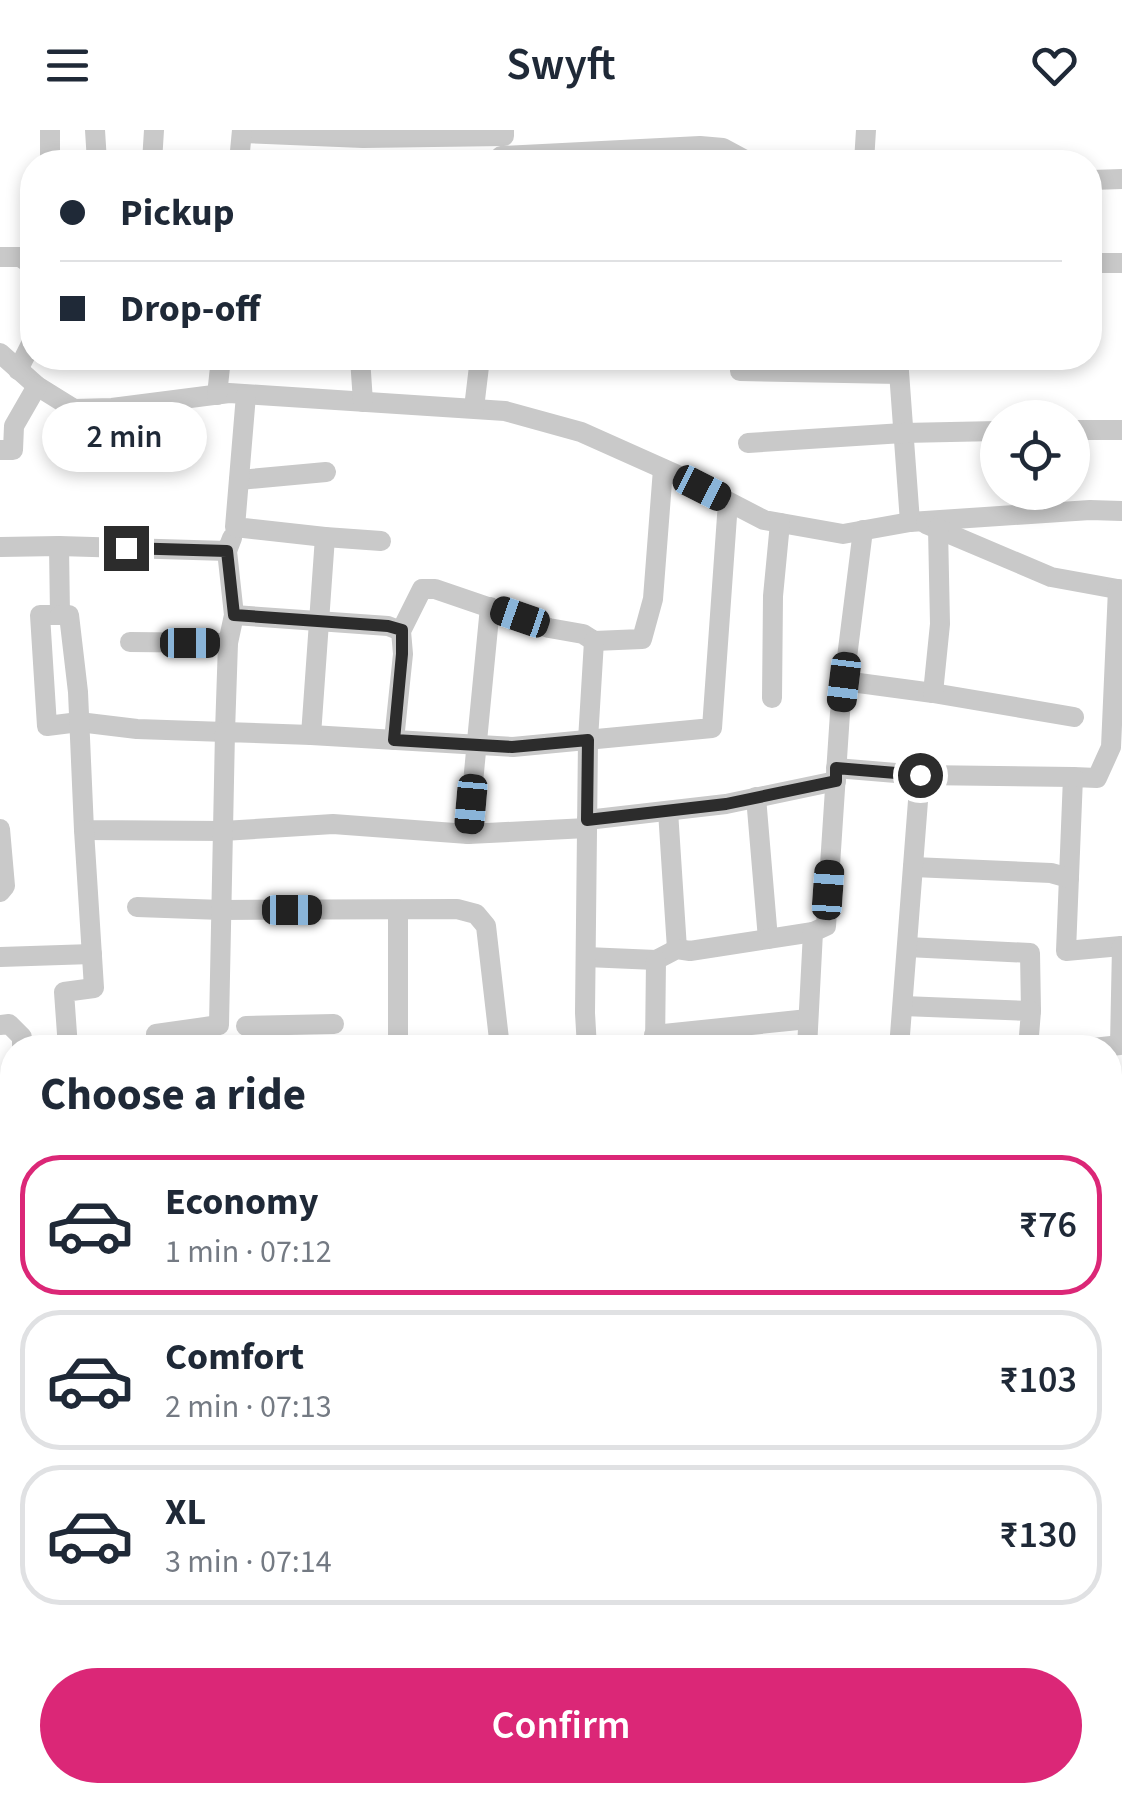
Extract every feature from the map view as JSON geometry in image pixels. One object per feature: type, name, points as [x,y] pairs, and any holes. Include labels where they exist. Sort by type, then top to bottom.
[{"type":"street","points":[[242,132],[332,133],[502,146],[700,146],[728,150]]},
{"type":"street","points":[[8,364],[74,409],[246,394],[505,411],[581,432],[764,520],[843,534],[1012,515],[1122,511]]},
{"type":"street","points":[[217,395],[219,370]]},
{"type":"street","points":[[361,370],[363,402]]},
{"type":"street","points":[[474,408],[479,370]]},
{"type":"street","points":[[740,371],[772,370]]},
{"type":"street","points":[[898,370],[903,433],[940,624],[932,693]]},
{"type":"street","points":[[0,450],[13,450],[14,426],[37,386]]},
{"type":"street","points":[[220,1025],[228,642],[234,615],[227,551],[235,527],[246,394]]},
{"type":"street","points":[[1090,430],[1122,430]]},
{"type":"street","points":[[748,443],[980,431]]},
{"type":"street","points":[[394,740],[402,630],[422,589],[435,589],[549,628],[583,634],[594,641],[642,639],[654,598],[663,469]]},
{"type":"street","points":[[239,480],[326,472]]},
{"type":"street","points":[[67,1035],[64,992],[94,988],[79,722],[69,615],[40,615],[48,726],[79,722],[137,729],[512,747],[712,728],[728,502]]},
{"type":"street","points":[[1012,510],[1012,515]]},
{"type":"street","points":[[772,698],[773,596],[780,523]]},
{"type":"street","points":[[84,830],[223,831],[333,824],[468,834],[587,824],[756,798],[836,775],[1097,778],[1111,747],[1120,590],[1051,577],[922,524]]},
{"type":"street","points":[[235,527],[382,541]]},
{"type":"street","points":[[586,957],[656,960],[677,948],[690,951],[812,932],[826,926],[844,682],[862,530]]},
{"type":"street","points":[[311,736],[325,537]]},
{"type":"street","points":[[60,546],[60,615]]},
{"type":"street","points":[[0,547],[227,551]]},
{"type":"street","points":[[468,834],[490,607]]},
{"type":"street","points":[[234,615],[402,630]]},
{"type":"street","points":[[587,1035],[588,740],[594,641]]},
{"type":"street","points":[[130,642],[228,642]]},
{"type":"street","points":[[844,682],[1074,717]]},
{"type":"street","points":[[901,1035],[920,775]]},
{"type":"street","points":[[1073,777],[1066,951],[1121,946],[1121,1035]]},
{"type":"street","points":[[756,798],[768,938]]},
{"type":"street","points":[[668,810],[677,948]]},
{"type":"street","points":[[0,828],[6,886],[0,892]]},
{"type":"street","points":[[913,867],[1050,872],[1069,878]]},
{"type":"street","points":[[137,907],[457,910],[476,914],[486,926],[499,1035]]},
{"type":"street","points":[[398,910],[398,1035]]},
{"type":"street","points":[[807,1035],[812,932]]},
{"type":"street","points":[[907,947],[1030,953],[1029,1035]]},
{"type":"street","points":[[0,957],[92,954]]},
{"type":"street","points":[[654,1035],[656,960]]},
{"type":"street","points":[[902,1006],[1031,1011]]},
{"type":"street","points":[[696,1035],[808,1019]]},
{"type":"street","points":[[156,1035],[220,1025],[334,1024]]},
{"type":"street","points":[[246,1026],[246,1035]]},
{"type":"route","points":[[126,548],[227,551],[234,615],[402,630],[394,740],[512,747],[588,740],[587,820],[726,804],[836,781],[836,768],[920,775]]}]
